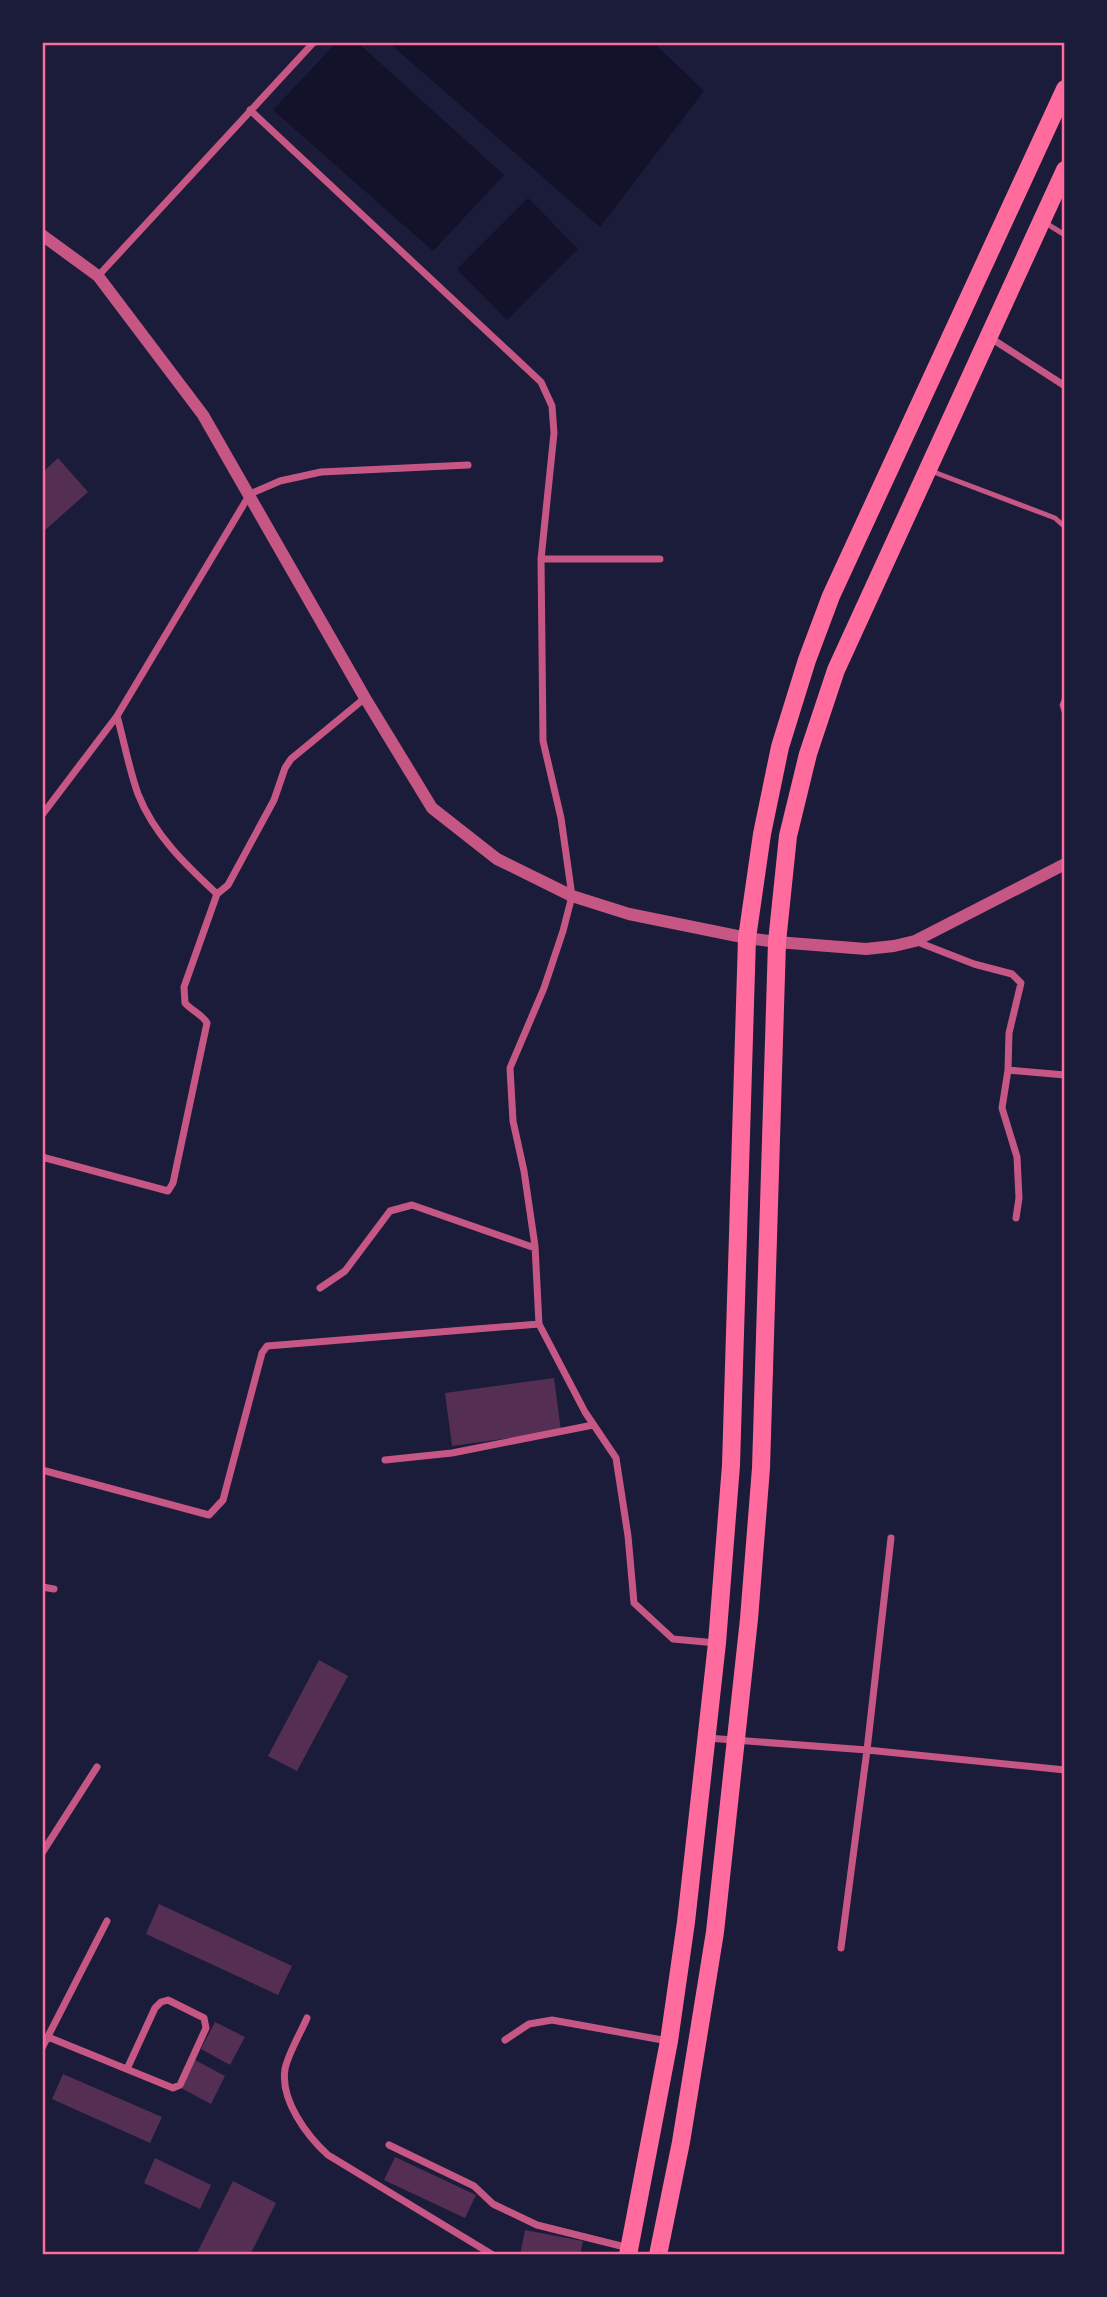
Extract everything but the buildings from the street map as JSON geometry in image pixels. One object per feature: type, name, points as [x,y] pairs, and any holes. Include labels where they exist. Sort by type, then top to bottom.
[{"type":"highway","points":[[629,2251],[669,2041],[686,1922],[717,1643],[731,1465],[747,939],[762,834],[780,747],[807,660],[831,596],[1065,89]]},
{"type":"highway","points":[[658,2255],[681,2142],[715,1932],[738,1741],[761,1468],[777,942],[788,836],[808,754],[835,670],[1064,175]]},
{"type":"street","points":[[98,276],[314,42]]},
{"type":"street","points":[[250,110],[541,382],[552,406],[554,433],[541,559],[543,741],[561,818],[572,896],[564,931],[544,988],[510,1068],[513,1121],[524,1171],[535,1248],[539,1324],[593,1424],[616,1458],[635,1602],[673,1639],[717,1643]]},
{"type":"street","points":[[42,235],[98,276],[204,415],[365,698],[432,808],[497,859],[572,896],[629,914],[747,939],[866,949],[915,941],[1065,864]]},
{"type":"street","points":[[989,337],[1065,386]]},
{"type":"street","points":[[42,815],[117,716],[250,494],[280,481],[321,472],[468,465]]},
{"type":"street","points":[[541,559],[660,559]]},
{"type":"street","points":[[42,1157],[168,1191],[173,1183],[207,1023],[203,1016],[193,1012],[185,1003],[184,987],[218,894],[224,890],[274,800],[291,759],[365,698]]},
{"type":"street","points":[[117,716],[138,795],[157,831],[180,860],[218,894]]},
{"type":"street","points":[[915,941],[974,964],[1012,974],[1021,983],[1009,1033],[1008,1070],[1002,1108],[1017,1157],[1019,1198],[1016,1218]]},
{"type":"street","points":[[1008,1070],[1065,1075]]},
{"type":"street","points":[[320,1288],[345,1271],[390,1211],[412,1205],[535,1248]]},
{"type":"street","points":[[42,1470],[209,1515],[223,1500],[262,1353],[267,1346],[539,1324]]},
{"type":"street","points":[[385,1460],[452,1453],[593,1424]]},
{"type":"street","points":[[841,1948],[891,1538]]},
{"type":"street","points":[[42,1587],[54,1589]]},
{"type":"street","points":[[706,1738],[867,1750],[1065,1770]]},
{"type":"street","points":[[42,1853],[97,1766]]},
{"type":"street","points":[[42,2048],[107,1920]]},
{"type":"street","points":[[48,2037],[173,2088],[177,2088],[206,2028],[204,2018],[168,2000],[161,2002],[155,2008],[127,2069]]},
{"type":"street","points":[[307,2018],[285,2069],[287,2093],[302,2126],[313,2141],[328,2155],[494,2255]]},
{"type":"street","points":[[505,2040],[529,2024],[552,2020],[669,2041]]},
{"type":"street","points":[[389,2145],[474,2186],[493,2204],[537,2225],[629,2251]]},
{"type":"lane","points":[[1042,220],[1065,235]]},
{"type":"lane","points":[[928,470],[1055,518],[1065,527]]},
{"type":"lane","points":[[1065,698],[1062,705],[1065,714]]},
{"type":"shaded area","points":[[337,42],[357,42],[504,175],[433,251],[273,110]]},
{"type":"shaded area","points":[[388,42],[653,42],[704,91],[600,227]]},
{"type":"shaded area","points":[[528,198],[578,249],[507,320],[457,269]]}]
